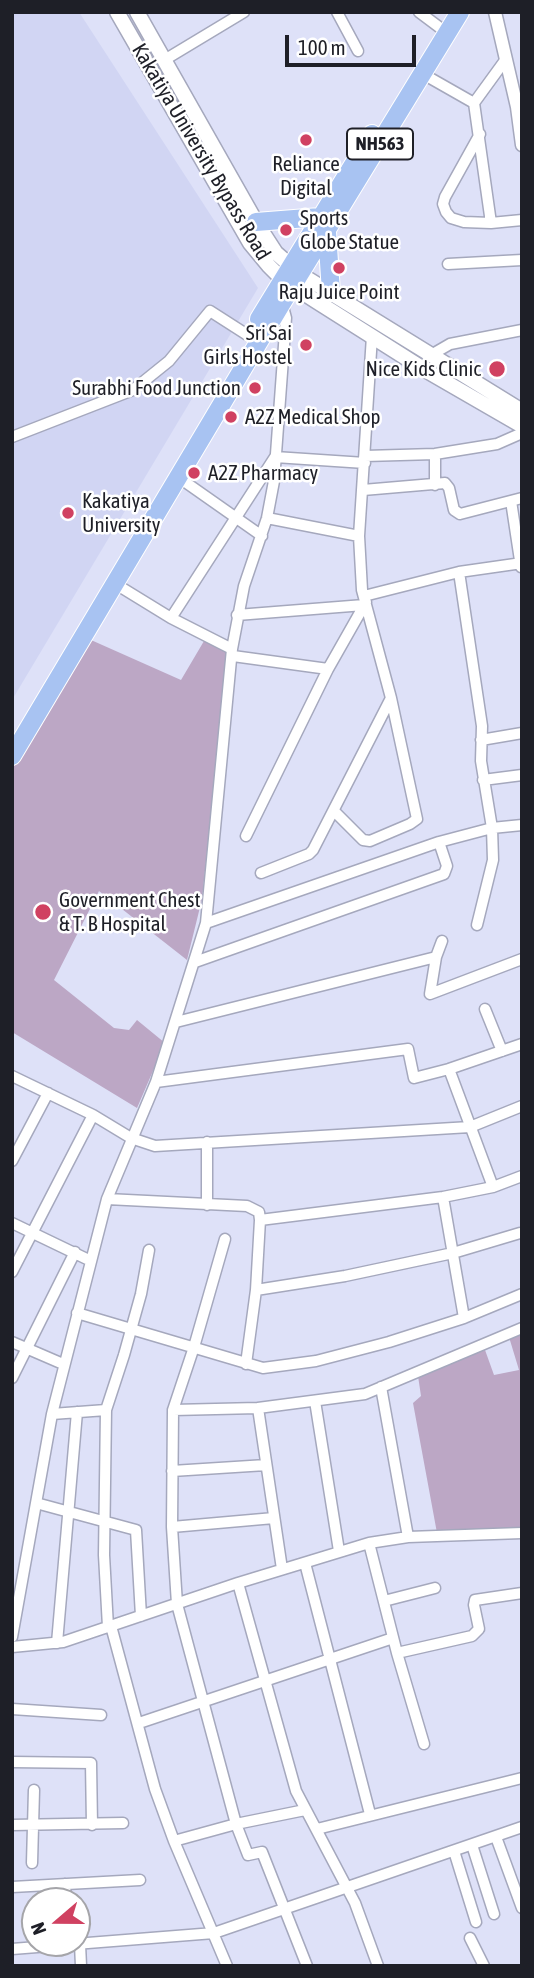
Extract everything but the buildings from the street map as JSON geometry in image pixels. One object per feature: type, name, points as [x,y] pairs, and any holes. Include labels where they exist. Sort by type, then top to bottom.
[{"type":"highway","name":"NH563","points":[[323,224],[423,74],[460,12]]},
{"type":"highway","name":"NH563","points":[[12,756],[444,20]]},
{"type":"highway","points":[[256,222],[323,224],[331,292]]},
{"type":"highway","name":"NH563","points":[[12,735],[249,335],[289,283]]},
{"type":"main road","name":"Kakatiya University Bypass Road","points":[[117,12],[250,243],[289,283]]},
{"type":"main road","name":"Kakatiya University Bypass Road","points":[[137,12],[276,253],[289,283]]},
{"type":"main road","points":[[289,283],[331,292],[522,411]]},
{"type":"main road","points":[[289,283],[425,370],[522,426]]},
{"type":"street","points":[[166,59],[225,17],[244,12]]},
{"type":"street","points":[[337,12],[358,51]]},
{"type":"street","points":[[419,12],[444,20]]},
{"type":"street","points":[[495,12],[519,106],[522,145]]},
{"type":"street","points":[[491,223],[474,103],[506,59]]},
{"type":"street","points":[[423,74],[474,103]]},
{"type":"street","points":[[480,134],[448,189],[443,204],[451,218],[457,221],[491,223],[522,220]]},
{"type":"street","points":[[448,264],[522,260]]},
{"type":"street","points":[[12,1637],[52,1414],[107,1199],[156,1082],[206,923],[232,652],[244,586],[267,518],[275,457],[289,283]]},
{"type":"street","points":[[12,437],[133,390],[169,361],[210,311],[249,335]]},
{"type":"street","points":[[431,355],[450,344],[522,330]]},
{"type":"street","points":[[334,810],[360,838],[370,841],[417,819],[391,698],[364,601],[359,536],[372,336]]},
{"type":"street","points":[[275,457],[365,459],[435,454],[498,444],[522,433]]},
{"type":"street","points":[[435,454],[435,485]]},
{"type":"street","points":[[171,618],[275,457]]},
{"type":"street","points":[[178,477],[262,536]]},
{"type":"street","points":[[237,615],[364,601],[459,572],[521,565],[516,500],[460,514],[454,510],[445,483],[363,490]]},
{"type":"street","points":[[267,518],[359,536]]},
{"type":"street","points":[[459,572],[482,726],[483,780],[492,828],[493,860],[477,925]]},
{"type":"street","points":[[114,583],[232,652],[328,669]]},
{"type":"street","points":[[246,836],[364,601]]},
{"type":"street","points":[[261,873],[309,854],[391,698]]},
{"type":"street","points":[[481,740],[522,733]]},
{"type":"street","points":[[483,780],[522,775]]},
{"type":"street","points":[[206,923],[439,842],[492,828],[522,825]]},
{"type":"street","points":[[195,962],[444,874],[447,866],[439,842]]},
{"type":"street","points":[[442,941],[436,957],[430,994],[522,959]]},
{"type":"street","points":[[176,1022],[436,957]]},
{"type":"street","points":[[485,1009],[502,1051]]},
{"type":"street","points":[[156,1082],[408,1049],[414,1078],[522,1044]]},
{"type":"street","points":[[449,1069],[493,1187]]},
{"type":"street","points":[[12,1076],[93,1115],[131,1138],[155,1146],[470,1127],[522,1106]]},
{"type":"street","points":[[12,1161],[48,1093]]},
{"type":"street","points":[[12,1272],[93,1115]]},
{"type":"street","points":[[207,1205],[208,1143]]},
{"type":"street","points":[[260,1220],[443,1197],[493,1187],[522,1176]]},
{"type":"street","points":[[443,1197],[464,1318]]},
{"type":"street","points":[[107,1199],[247,1206],[259,1212],[256,1290],[246,1364]]},
{"type":"street","points":[[12,1223],[91,1261]]},
{"type":"street","points":[[256,1290],[345,1276],[453,1253],[520,1233]]},
{"type":"street","points":[[225,1239],[173,1410],[172,1527],[177,1604],[236,1824],[248,1854],[262,1852],[307,1966]]},
{"type":"street","points":[[149,1250],[141,1294],[106,1410],[104,1590],[109,1627],[139,1723],[155,1789],[227,1966]]},
{"type":"street","points":[[12,1378],[75,1252]]},
{"type":"street","points":[[77,1313],[263,1368],[316,1362],[389,1342],[464,1318],[522,1294]]},
{"type":"street","points":[[173,1410],[258,1408],[365,1394],[522,1328]]},
{"type":"street","points":[[12,1342],[64,1364]]},
{"type":"street","points":[[381,1387],[408,1537]]},
{"type":"street","points":[[315,1401],[339,1551]]},
{"type":"street","points":[[258,1408],[282,1569]]},
{"type":"street","points":[[52,1414],[106,1410]]},
{"type":"street","points":[[57,1643],[77,1412]]},
{"type":"street","points":[[172,1471],[267,1465]]},
{"type":"street","points":[[36,1503],[136,1530],[141,1616]]},
{"type":"street","points":[[172,1527],[274,1518]]},
{"type":"street","points":[[12,1647],[57,1643],[369,1543],[408,1537],[522,1533]]},
{"type":"street","points":[[369,1543],[424,1744]]},
{"type":"street","points":[[305,1563],[370,1814]]},
{"type":"street","points":[[238,1583],[296,1791],[355,1903],[378,1966]]},
{"type":"street","points":[[384,1601],[435,1588]]},
{"type":"street","points":[[397,1653],[472,1636],[479,1629],[475,1600],[522,1593]]},
{"type":"street","points":[[139,1723],[393,1638]]},
{"type":"street","points":[[12,1709],[101,1715]]},
{"type":"street","points":[[12,1762],[91,1763],[92,1825]]},
{"type":"street","points":[[317,1829],[522,1778]]},
{"type":"street","points":[[32,1863],[34,1790]]},
{"type":"street","points":[[174,1841],[236,1824],[305,1810]]},
{"type":"street","points":[[12,1825],[123,1823]]},
{"type":"street","points":[[91,1943],[214,1933],[522,1827]]},
{"type":"street","points":[[496,1837],[522,1908]]},
{"type":"street","points":[[472,1845],[494,1914]]},
{"type":"street","points":[[454,1851],[476,1922]]},
{"type":"street","points":[[12,1887],[140,1880]]},
{"type":"street","points":[[470,1938],[484,1966]]},
{"type":"shaded area","name":"Kakatiya University","points":[[12,12],[79,12],[258,288],[12,700]]},
{"type":"shaded area","points":[[91,640],[181,680],[204,641],[228,651],[202,899],[187,960],[99,891],[54,980],[114,1028],[129,1030],[137,1020],[165,1043],[137,1108],[12,1032],[12,769]]},
{"type":"shaded area","points":[[522,1331],[522,1527],[437,1533],[413,1403],[421,1396],[418,1376],[485,1350],[494,1375],[519,1370],[509,1337]]},
{"type":"place","name":"Reliance Digital","points":[[306,140]]},
{"type":"place","name":"Sports Globe Statue","points":[[286,230]]},
{"type":"place","name":"Raju Juice Point","points":[[339,268]]},
{"type":"place","name":"Sri Sai Girls Hostel","points":[[306,345]]},
{"type":"place","name":"Nice Kids Clinic","points":[[497,369]]},
{"type":"place","name":"Surabhi Food Junction","points":[[255,388]]},
{"type":"place","name":"A2Z Medical Shop","points":[[231,417]]},
{"type":"place","name":"A2Z Pharmacy","points":[[194,473]]},
{"type":"place","name":"Kakatiya University","points":[[68,513]]},
{"type":"place","name":"Government Chest & T. B Hospital","points":[[43,912]]}]
